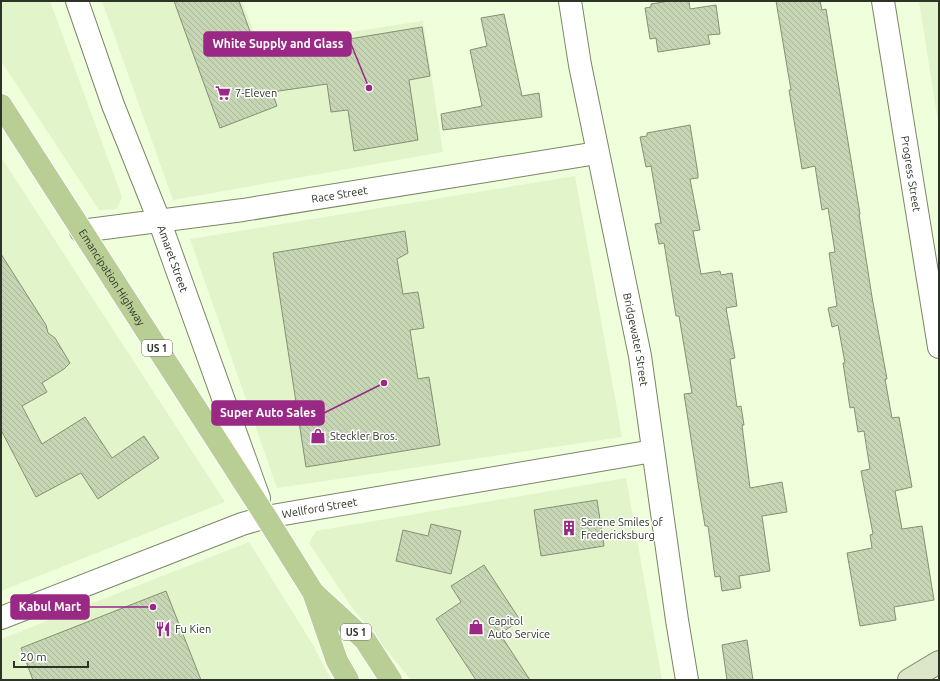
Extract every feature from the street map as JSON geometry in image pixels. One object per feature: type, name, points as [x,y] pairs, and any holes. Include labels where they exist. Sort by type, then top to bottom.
[{"type":"main road","name":"Emancipation Highway","points":[[1,106],[266,516],[313,592],[337,661],[348,680]]},
{"type":"main road","name":"Emancipation Highway","points":[[313,592],[365,640],[391,680]]},
{"type":"street","name":"Amaret Street","points":[[77,1],[113,105],[159,220],[266,516]]},
{"type":"street","name":"Bridgewater Street","points":[[570,1],[580,64],[640,356],[677,620],[687,680]]},
{"type":"street","name":"Progress Street","points":[[883,1],[939,347]]},
{"type":"street","name":"Race Street","points":[[81,231],[250,209],[598,153]]},
{"type":"street","name":"Wellford Street","points":[[1,618],[266,516],[653,451]]},
{"type":"street","points":[[909,680],[939,662]]},
{"type":"shaded area","points":[[1,1],[50,1],[122,197],[117,209],[99,210],[1,61]]},
{"type":"shaded area","points":[[102,1],[242,1],[259,46],[423,21],[443,152],[173,200]]},
{"type":"shaded area","points":[[919,1],[939,1],[939,128]]},
{"type":"shaded area","points":[[1,157],[225,502],[1,591]]},
{"type":"shaded area","points":[[575,176],[622,437],[277,488],[190,239]]},
{"type":"shaded area","points":[[626,478],[662,680],[411,680],[353,609],[309,543],[316,531]]},
{"type":"shaded area","points":[[249,542],[313,645],[331,680],[1,680],[1,639]]},
{"type":"building","points":[[174,1],[239,1],[258,54],[422,27],[430,76],[409,80],[418,140],[354,151],[348,110],[331,112],[327,84],[272,92],[277,106],[220,128]]},
{"type":"building","points":[[669,1],[689,1],[690,9],[716,5],[720,34],[708,35],[710,44],[658,52],[656,38],[650,39],[645,8],[651,7],[651,4]]},
{"type":"building","points":[[776,1],[820,1],[822,10],[826,9],[860,214],[872,297],[887,379],[885,379],[892,418],[899,417],[912,487],[895,491],[902,529],[922,526],[934,600],[894,607],[896,620],[860,626],[847,553],[872,548],[870,535],[873,534],[861,471],[870,469],[864,431],[858,432],[854,407],[850,408],[843,363],[845,363],[838,325],[832,327],[828,308],[837,306],[829,253],[835,252],[828,208],[822,210],[815,166],[802,169],[789,90],[791,90]]},
{"type":"building","points":[[504,14],[522,96],[539,93],[542,117],[443,130],[441,114],[482,106],[470,50],[487,46],[481,18]]},
{"type":"building","points":[[690,125],[698,178],[690,179],[700,230],[693,231],[701,274],[720,271],[721,275],[732,273],[737,306],[726,308],[735,358],[730,359],[737,407],[741,406],[744,425],[742,425],[750,488],[782,482],[787,512],[762,516],[770,571],[739,576],[741,588],[722,591],[720,576],[715,577],[708,526],[705,526],[684,394],[692,393],[679,316],[676,316],[664,243],[659,244],[655,224],[661,223],[651,166],[646,167],[640,137],[647,136],[647,133]]},
{"type":"building","points":[[405,231],[408,253],[397,259],[403,294],[418,292],[424,328],[410,330],[418,379],[429,377],[440,445],[306,467],[273,253]]},
{"type":"building","points":[[1,254],[46,325],[48,333],[55,338],[70,363],[64,369],[42,383],[47,392],[22,406],[42,444],[85,417],[112,458],[144,436],[159,458],[98,499],[81,473],[36,497],[1,430]]},
{"type":"building","name":"Serene Smiles of Fredericksburg","points":[[597,500],[604,546],[541,556],[534,510]]},
{"type":"building","points":[[431,524],[461,531],[451,574],[396,561],[403,530],[428,536]]},
{"type":"building","name":"Capitol Auto Service","points":[[484,565],[520,620],[500,634],[530,680],[476,680],[436,619],[461,602],[451,586]]},
{"type":"building","points":[[166,591],[201,680],[33,680],[21,648]]},
{"type":"building","points":[[747,640],[753,680],[727,680],[722,645]]},
{"type":"place","name":"White Supply and Glass","points":[[369,88]]},
{"type":"place","name":"7-Eleven","points":[[223,93]]},
{"type":"place","name":"Super Auto Sales","points":[[384,383]]},
{"type":"place","name":"Steckler Bros.","points":[[318,436]]},
{"type":"place","name":"Serene Smiles of Fredericksburg","points":[[569,528]]},
{"type":"place","name":"Kabul Mart","points":[[153,607]]},
{"type":"place","name":"Capitol Auto Service","points":[[476,627]]},
{"type":"place","name":"Fu Kien","points":[[163,629]]}]
